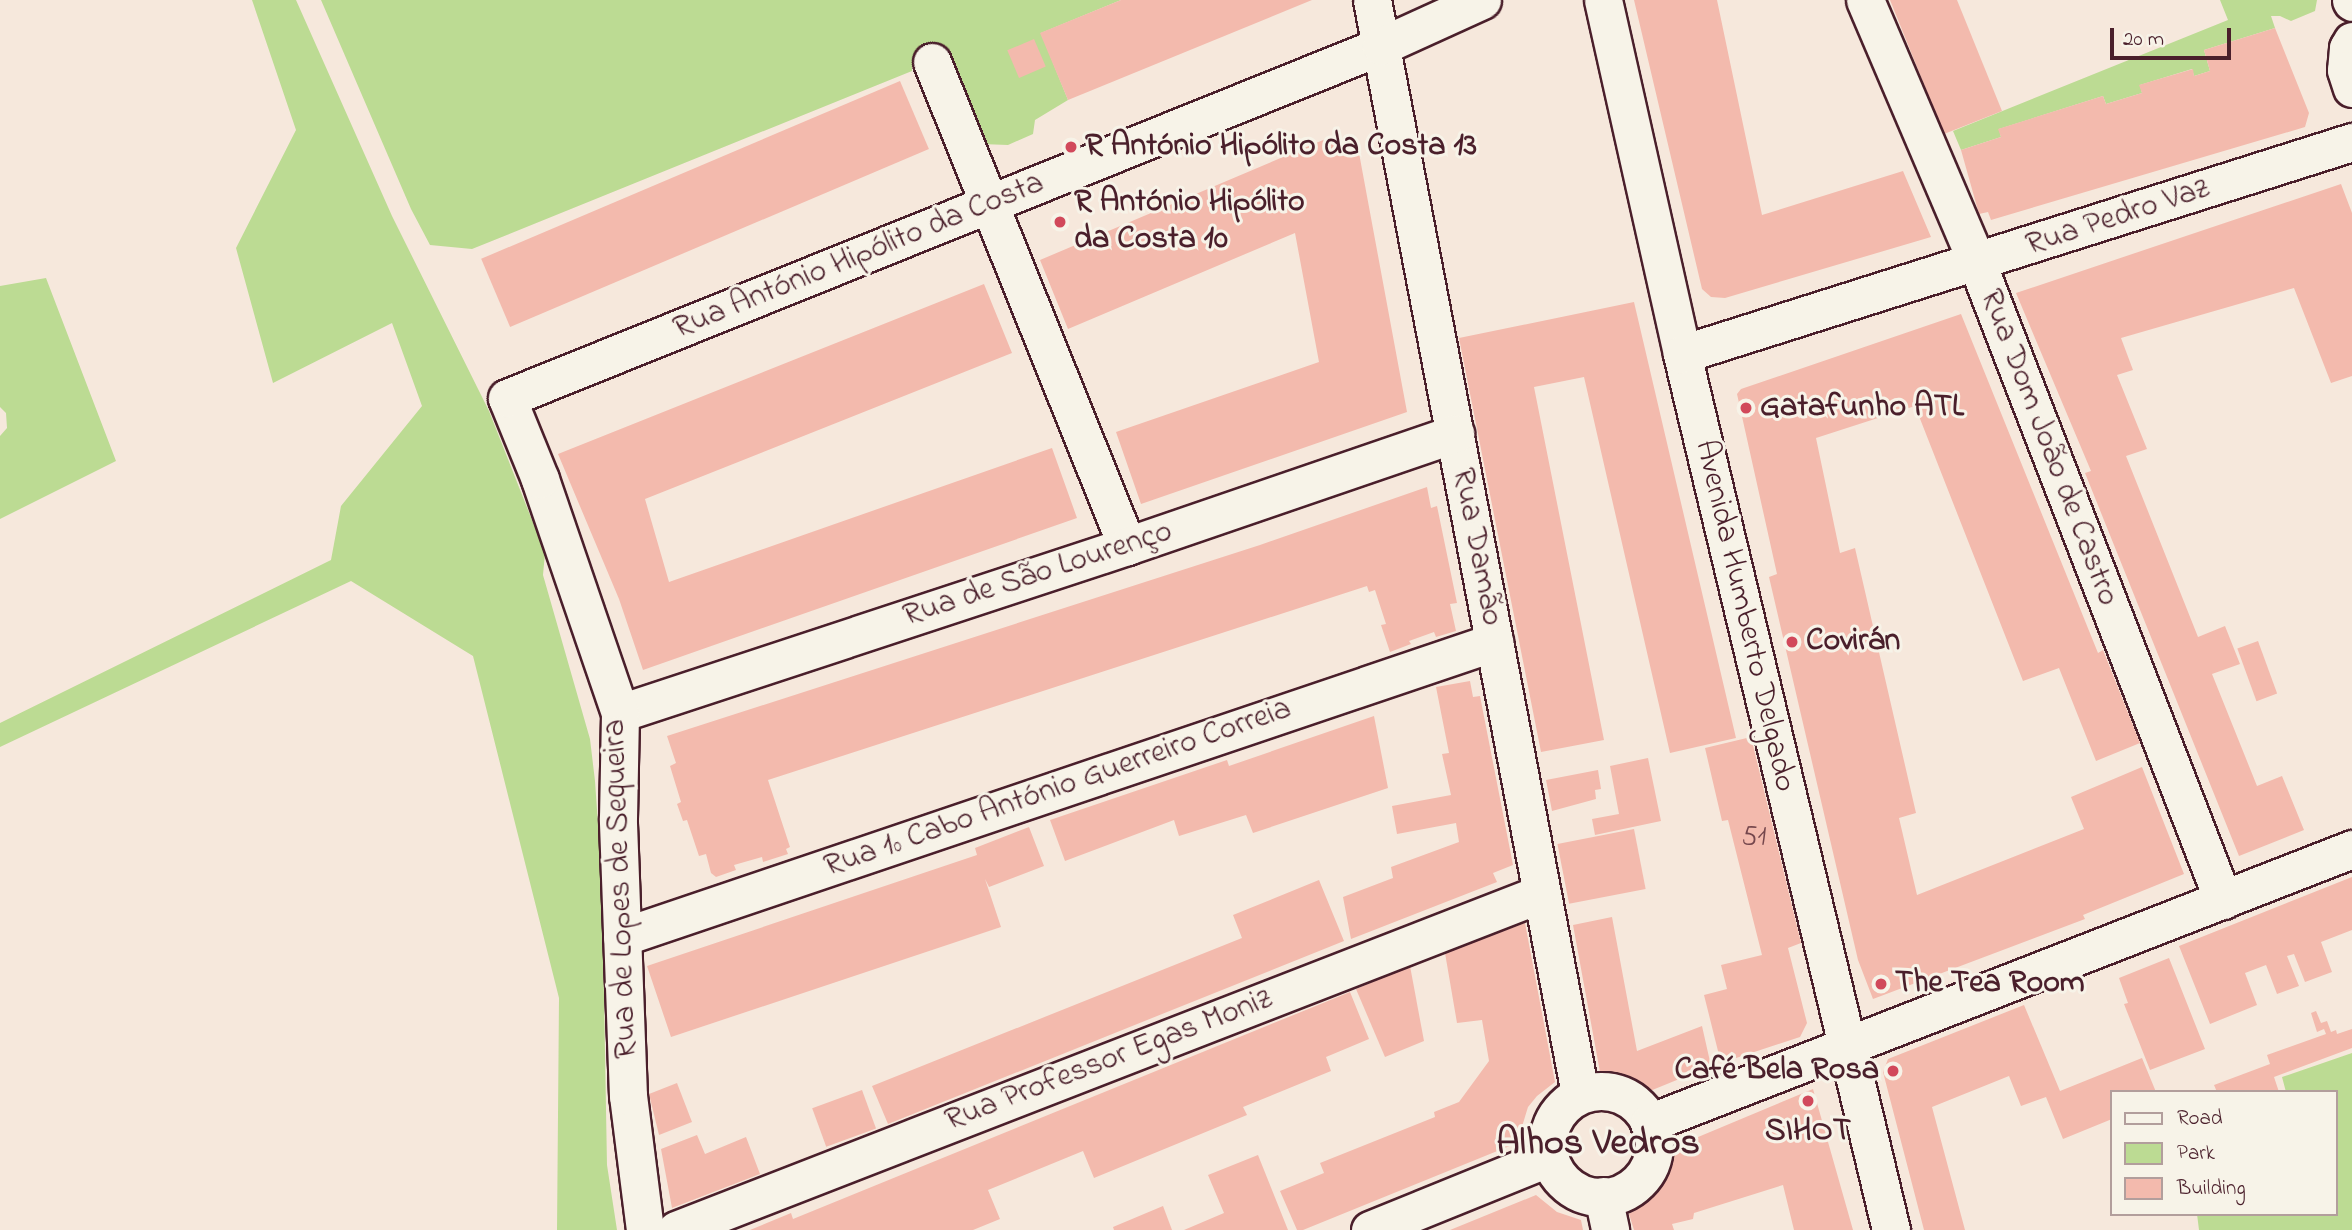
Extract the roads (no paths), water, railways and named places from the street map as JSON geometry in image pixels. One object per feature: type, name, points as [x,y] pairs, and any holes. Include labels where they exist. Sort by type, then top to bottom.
[{"type":"street","name":"Rua Damão","points":[[1372,0],[1580,1094]]},
{"type":"street","name":"Rua António Hipólito da Costa","points":[[507,398],[1381,46],[1482,0]]},
{"type":"street","name":"Avenida Humberto Delgado","points":[[1603,0],[1682,354],[1891,1230]]},
{"type":"street","name":"Rua Dom João de Castro","points":[[1865,0],[1977,263],[2222,900]]},
{"type":"street","points":[[2352,41],[2348,48],[2346,70],[2352,88]]},
{"type":"street","points":[[932,62],[1127,546]]},
{"type":"street","name":"Rua Pedro Vaz","points":[[1682,354],[1977,263],[2352,142]]},
{"type":"street","name":"Rua de Lopes de Sequeira","points":[[507,398],[540,479],[620,713],[618,818],[628,1096],[645,1230]]},
{"type":"street","name":"Rua de São Lourenço","points":[[620,713],[1127,546],[1455,434]]},
{"type":"street","name":"Rua 1º Cabo António Guerreiro Correia","points":[[622,937],[1494,642]]},
{"type":"street","points":[[1649,1123],[2352,849]]},
{"type":"street","name":"Rua Professor Egas Moniz","points":[[676,1230],[1542,892]]},
{"type":"street","points":[[1601,1091],[1617,1094],[1631,1101],[1649,1123],[1653,1144],[1651,1161],[1642,1177],[1606,1213],[1562,1181],[1550,1157],[1550,1131],[1556,1114],[1580,1094],[1601,1091]]},
{"type":"street","points":[[1370,1230],[1550,1157]]},
{"type":"place","name":"R António Hipólito da Costa 13","points":[[1071,147]]},
{"type":"place","name":"R António Hipólito da Costa 10","points":[[1060,222]]},
{"type":"place","name":"Gatafunho ATL","points":[[1746,408]]},
{"type":"place","name":"Covirán","points":[[1792,642]]},
{"type":"place","name":"The Tea Room","points":[[1881,984]]},
{"type":"place","name":"Café Bela Rosa","points":[[1893,1071]]},
{"type":"place","name":"SIHOT","points":[[1808,1101]]},
{"type":"district","name":"Alhos Vedros","points":[[1598,1145]]}]
